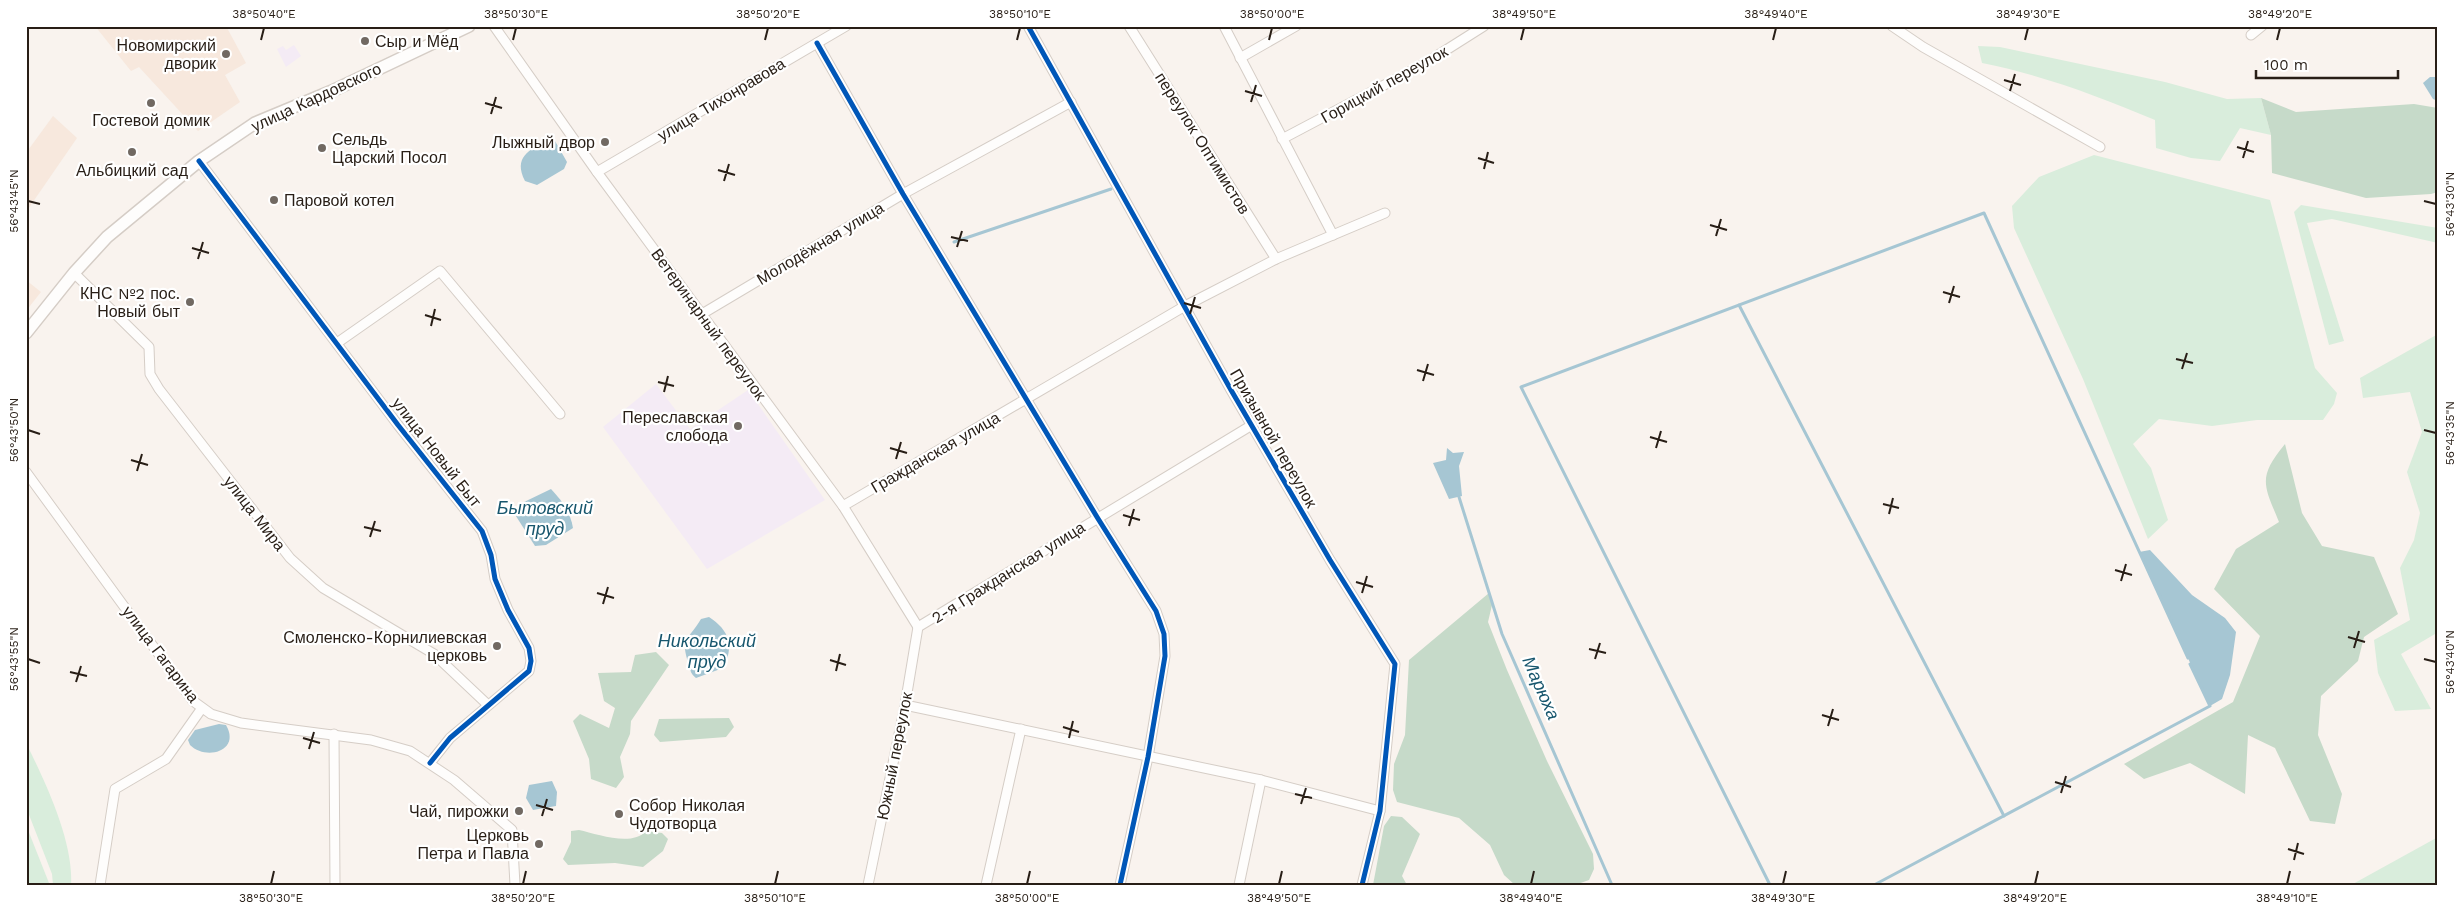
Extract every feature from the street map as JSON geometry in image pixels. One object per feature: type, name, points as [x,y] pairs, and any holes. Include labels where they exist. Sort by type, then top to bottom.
[{"type":"main road","name":"улица Кардовского","points":[[26,333],[74,273],[107,238],[199,161],[255,123],[332,91],[469,26]]},
{"type":"street","name":"Ветеринарный переулок","points":[[494,26],[597,172],[843,506],[918,627]]},
{"type":"street","name":"улица Тихонравова","points":[[597,172],[846,26]]},
{"type":"street","name":"Призывной переулок","points":[[1028,26],[1252,425],[1330,560],[1395,664],[1380,811],[1362,885]]},
{"type":"street","name":"переулок Оптимистов","points":[[1129,26],[1276,259]]},
{"type":"street","points":[[1224,26],[1333,235]]},
{"type":"street","points":[[1240,58],[1296,26]]},
{"type":"street","name":"Горицкий переулок","points":[[1282,139],[1424,64],[1484,26]]},
{"type":"street","points":[[1892,26],[1923,47],[2100,147]]},
{"type":"street","points":[[2252,35],[2262,26]]},
{"type":"street","points":[[817,42],[903,194],[1097,517]]},
{"type":"street","name":"Молодёжная улица","points":[[702,314],[903,194],[1071,102]]},
{"type":"street","name":"улица Новый Быт","points":[[199,161],[482,531],[491,556],[495,578],[508,610],[528,648],[531,661],[529,671],[450,738],[430,763]]},
{"type":"street","name":"Гражданская улица","points":[[843,506],[1185,306],[1276,259],[1385,213]]},
{"type":"street","points":[[337,343],[440,271],[560,414]]},
{"type":"street","name":"улица Мира","points":[[74,273],[149,347],[150,374],[159,389],[290,558],[323,588],[434,654],[488,705]]},
{"type":"street","name":"2-я Гражданская улица","points":[[918,627],[1252,425]]},
{"type":"street","name":"улица Гагарина","points":[[26,472],[193,700],[202,708],[211,714],[241,723],[371,740],[410,751],[430,763],[482,802],[512,830],[515,885]]},
{"type":"street","name":"2-я Гражданская улица","points":[[1097,517],[1156,611],[1164,634],[1165,656],[1148,757],[1120,885]]},
{"type":"street","name":"Южный переулок","points":[[868,885],[905,705],[918,627]]},
{"type":"street","points":[[905,705],[1261,780],[1380,811]]},
{"type":"street","points":[[100,885],[115,789],[166,759],[202,708]]},
{"type":"street","points":[[986,885],[1021,729]]},
{"type":"street","points":[[334,734],[335,885]]},
{"type":"street","points":[[1239,885],[1261,780]]},
{"type":"shaded area","points":[[95,26],[226,26],[246,63],[225,75],[240,102],[198,131],[139,67],[131,71]]},
{"type":"shaded area","points":[[294,45],[301,56],[286,67],[277,49],[283,46],[286,50]]},
{"type":"shaded area","points":[[53,116],[77,138],[26,212],[26,153]]},
{"type":"shaded area","points":[[26,280],[41,292],[26,311]]},
{"type":"shaded area","points":[[656,384],[690,429],[748,390],[825,500],[707,569],[603,427]]},
{"type":"green space","points":[[1978,46],[2000,47],[2165,82],[2227,99],[2261,98],[2271,135],[2240,128],[2220,161],[2191,158],[2156,148],[2155,120],[2070,87],[1982,63]]},
{"type":"green space","points":[[2261,98],[2296,112],[2414,104],[2438,108],[2438,192],[2366,198],[2272,173],[2271,135]]},
{"type":"green space","points":[[2094,155],[2270,200],[2315,368],[2337,393],[2334,404],[2323,420],[2257,420],[2212,426],[2159,419],[2133,444],[2151,468],[2168,520],[2148,539],[2083,379],[2014,228],[2012,206],[2039,177]]},
{"type":"green space","points":[[2301,205],[2438,228],[2438,243],[2332,219],[2307,223],[2344,341],[2329,345],[2294,212]]},
{"type":"green space","points":[[2438,334],[2438,629],[2435,634],[2401,654],[2431,709],[2395,711],[2378,673],[2374,640],[2410,620],[2400,568],[2414,540],[2420,513],[2407,472],[2422,432],[2410,392],[2363,398],[2360,378]]},
{"type":"green space","points":[[2285,444],[2302,513],[2322,546],[2374,557],[2398,614],[2364,637],[2358,661],[2321,696],[2318,735],[2342,794],[2335,824],[2310,821],[2275,748],[2248,735],[2245,794],[2190,763],[2144,779],[2124,764],[2233,702],[2260,636],[2214,589],[2236,549],[2279,522],[2267,490],[2266,482],[2270,465]]},
{"type":"green space","points":[[1489,593],[1492,605],[1488,622],[1507,670],[1547,761],[1593,854],[1594,869],[1589,880],[1575,885],[1515,885],[1504,875],[1490,845],[1459,818],[1397,802],[1393,790],[1394,764],[1405,735],[1409,660]]},
{"type":"green space","points":[[656,652],[669,665],[631,721],[630,734],[620,757],[624,777],[616,788],[591,779],[589,759],[573,721],[580,714],[609,728],[615,708],[604,701],[598,673],[631,672],[635,655]]},
{"type":"green space","points":[[729,718],[734,727],[726,737],[660,742],[654,735],[659,719]]},
{"type":"green space","points":[[26,743],[57,812],[68,850],[71,885],[53,885],[52,874],[26,807]]},
{"type":"green space","points":[[1391,816],[1402,817],[1420,834],[1402,876],[1407,885],[1373,885],[1384,826]]},
{"type":"green space","points":[[26,825],[49,883],[49,885],[26,885]]},
{"type":"green space","points":[[579,830],[623,839],[640,836],[646,831],[662,833],[668,839],[663,851],[643,867],[615,863],[568,865],[563,859],[571,842],[571,831]]},
{"type":"green space","points":[[2438,837],[2438,885],[2351,885]]},
{"type":"water","points":[[2430,77],[2438,77],[2438,101],[2433,99],[2423,83]]},
{"type":"water","points":[[547,139],[555,141],[567,162],[564,169],[537,185],[525,181],[521,166],[522,160],[529,151]]},
{"type":"water","points":[[1447,448],[1453,453],[1464,452],[1459,466],[1462,496],[1449,499],[1433,463],[1446,460]]},
{"type":"water","name":"Бытовский пруд","points":[[551,489],[565,507],[573,528],[546,545],[535,546],[514,513],[522,503]]},
{"type":"water","points":[[2150,550],[2192,595],[2225,618],[2236,632],[2230,675],[2222,699],[2210,706],[2139,552]]},
{"type":"water","name":"Никольский пруд","points":[[709,617],[725,633],[728,639],[729,653],[723,668],[696,678],[686,656],[685,644],[701,619]]},
{"type":"water","points":[[219,724],[226,725],[229,734],[229,741],[220,751],[204,752],[190,745],[188,740],[195,730]]},
{"type":"water","points":[[552,781],[557,792],[556,806],[533,810],[526,798],[529,785]]},
{"type":"waterway","points":[[954,242],[1111,189]]},
{"type":"waterway","points":[[1770,885],[1521,387],[1984,213],[2188,658]]},
{"type":"waterway","points":[[1739,305],[2004,816]]},
{"type":"waterway","name":"Марюха","points":[[1459,497],[1502,634],[1612,885]]},
{"type":"waterway","points":[[1874,885],[2210,706],[2190,664]]},
{"type":"cycle path","points":[[1028,26],[1231,390],[1330,560],[1395,664],[1380,811],[1362,885]]},
{"type":"cycle path","points":[[817,43],[903,194],[1097,517],[1156,611],[1164,634],[1165,656],[1148,757],[1120,885]]},
{"type":"cycle path","points":[[199,161],[398,425],[482,531],[491,555],[495,579],[508,610],[529,648],[531,661],[529,671],[450,738],[430,763]]},
{"type":"place","name":"Сыр и Мёд","points":[[365,41]]},
{"type":"place","name":"Новомирский дворик","points":[[226,54]]},
{"type":"place","name":"Гостевой домик","points":[[151,103]]},
{"type":"place","name":"Лыжный двор","points":[[605,142]]},
{"type":"place","name":"Сельдь Царский Посол","points":[[322,148]]},
{"type":"place","name":"Альбицкий сад","points":[[132,152]]},
{"type":"place","name":"Паровой котел","points":[[274,200]]},
{"type":"place","name":"КНС №2 пос. Новый быт","points":[[190,302]]},
{"type":"place","name":"Переславская слобода","points":[[738,426]]},
{"type":"place","name":"Смоленско-Корнилиевская церковь","points":[[497,646]]},
{"type":"place","name":"Чай, пирожки","points":[[519,811]]},
{"type":"place","name":"Собор Николая Чудотворца","points":[[619,814]]},
{"type":"place","name":"Церковь Петра и Павла","points":[[539,844]]}]
